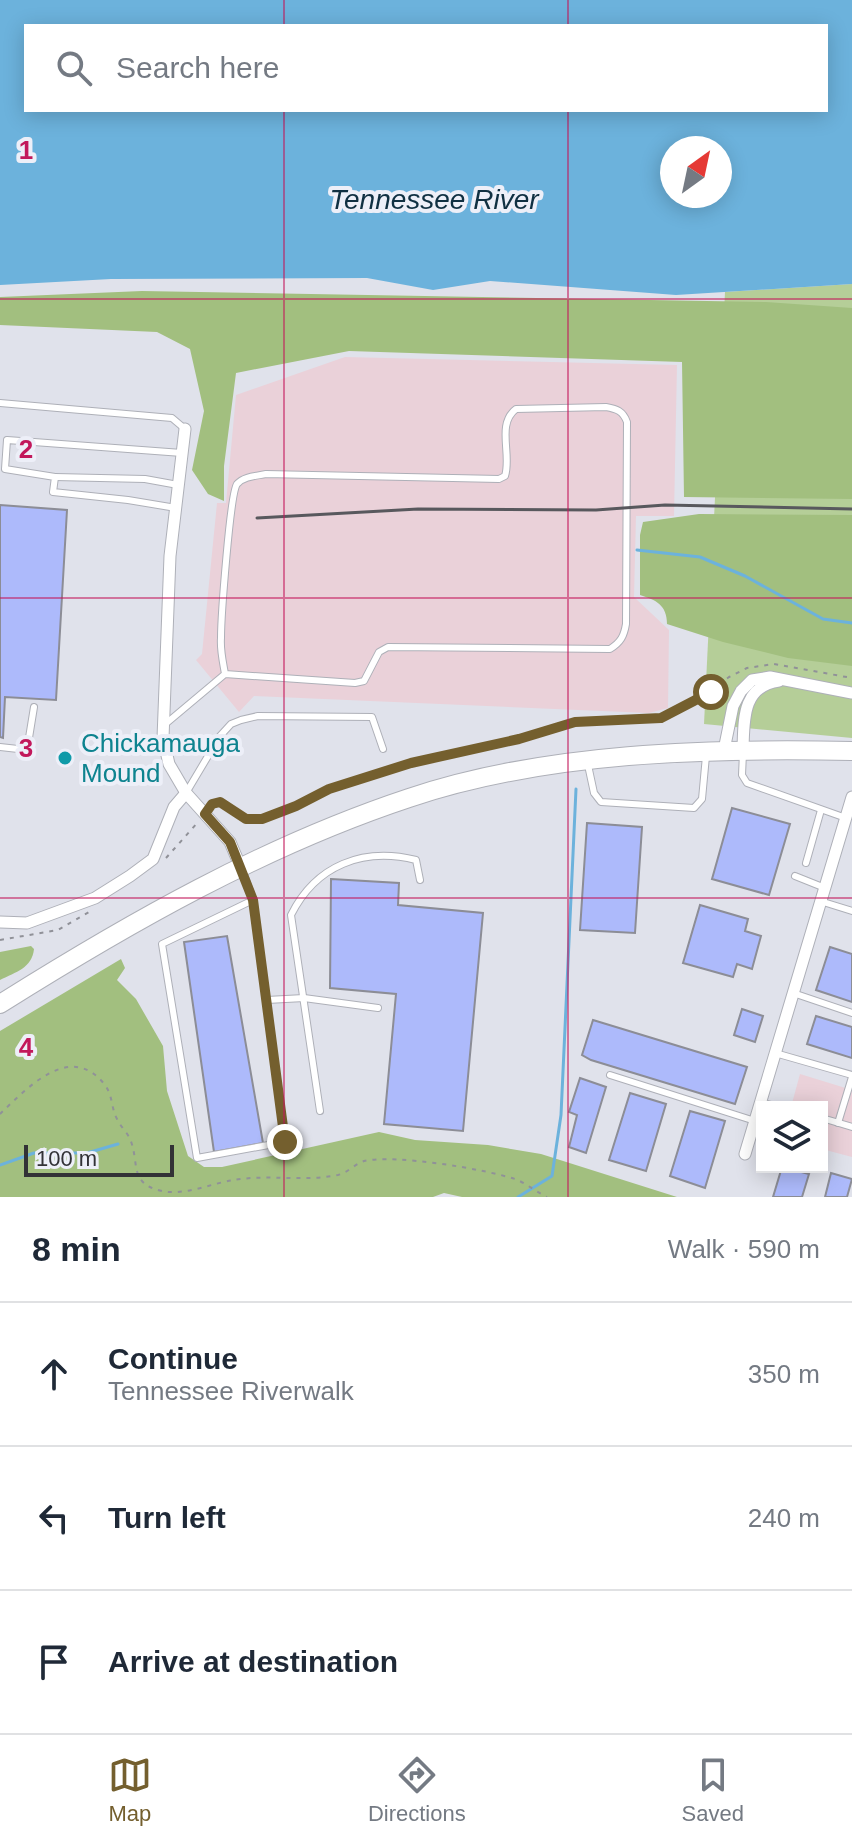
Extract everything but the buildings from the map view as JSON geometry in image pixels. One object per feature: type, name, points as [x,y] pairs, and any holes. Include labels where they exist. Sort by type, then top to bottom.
[{"type":"main road","points":[[0,1004],[162,908],[241,868],[321,831],[411,797],[512,773],[587,761],[725,750],[852,751]]},
{"type":"street","points":[[185,429],[170,556],[163,738],[169,764],[186,793],[230,842],[241,868]]},
{"type":"street","points":[[725,750],[733,706],[752,680],[763,677],[852,693]]},
{"type":"street","points":[[725,750],[745,707],[759,688],[782,680]]},
{"type":"street","points":[[0,922],[27,923],[95,898],[130,876],[153,859],[174,807],[186,793]]},
{"type":"street","points":[[760,1101],[852,797]]},
{"type":"street","points":[[745,1154],[756,1117]]},
{"type":"lane","points":[[0,403],[172,418],[185,429]]},
{"type":"lane","points":[[163,726],[225,674],[355,683],[364,681],[379,652],[388,647],[610,649],[618,645],[626,624],[625,415],[606,407],[516,409],[510,412],[506,429],[508,470],[499,479],[266,474],[241,480],[236,486],[232,503],[223,602],[220,639],[225,674]]},
{"type":"lane","points":[[178,485],[145,479],[55,477],[3,469],[3,439],[182,453]]},
{"type":"lane","points":[[55,477],[53,492],[176,508]]},
{"type":"lane","points":[[0,747],[27,750],[34,707]]},
{"type":"lane","points":[[186,793],[226,729],[251,717],[372,717],[383,749]]},
{"type":"lane","points":[[587,761],[594,793],[601,802],[694,808],[702,799],[725,750]]},
{"type":"lane","points":[[725,750],[747,783],[846,818]]},
{"type":"lane","points":[[806,863],[821,810]]},
{"type":"lane","points":[[320,1111],[291,915],[300,897],[341,862],[398,855],[416,860],[420,880]]},
{"type":"lane","points":[[241,868],[253,900],[285,1142],[197,1158],[162,944],[253,900]]},
{"type":"lane","points":[[795,876],[825,888]]},
{"type":"lane","points":[[820,901],[852,911]]},
{"type":"lane","points":[[793,993],[852,1013]]},
{"type":"lane","points":[[267,1000],[304,998],[378,1008]]},
{"type":"lane","points":[[775,1053],[852,1076],[838,1123]]},
{"type":"lane","points":[[610,1075],[755,1121]]},
{"type":"lane","points":[[828,1120],[852,1127]]},
{"type":"path","points":[[159,865],[212,804],[220,802],[246,819],[262,819],[329,789],[425,760],[519,739],[575,722],[661,718],[697,701],[729,677],[747,668],[774,664],[852,678]]},
{"type":"path","points":[[0,940],[58,930],[91,911]]},
{"type":"path","points":[[518,1180],[547,1197]]},
{"type":"shaded area","points":[[345,357],[677,365],[674,516],[636,516],[634,597],[669,630],[668,708],[649,713],[254,696],[239,712],[196,660],[202,654],[217,503],[226,503],[236,395]]},
{"type":"shaded area","points":[[800,1074],[852,1090],[852,1157],[828,1151],[828,1101],[793,1101]]},
{"type":"green space","points":[[852,284],[852,738],[704,724],[725,292]]},
{"type":"green space","points":[[142,291],[766,302],[852,308],[852,499],[684,497],[682,362],[349,351],[236,373],[224,466],[224,501],[208,494],[192,470],[204,411],[190,349],[157,332],[0,325],[0,297]]},
{"type":"green space","points":[[699,514],[852,515],[852,666],[788,658],[667,624],[660,604],[640,595],[640,535],[643,522]]},
{"type":"green space","points":[[31,946],[33,955],[27,965],[0,980],[0,952]]},
{"type":"green space","points":[[121,959],[125,968],[117,980],[136,999],[163,1046],[167,1091],[188,1156],[204,1167],[222,1167],[379,1132],[415,1140],[488,1145],[541,1154],[677,1197],[462,1197],[444,1193],[433,1197],[0,1197],[0,1031]]},
{"type":"water","name":"Tennessee River","points":[[0,0],[852,0],[852,284],[676,295],[490,281],[433,290],[367,278],[111,279],[0,285]]},
{"type":"waterway","points":[[637,550],[700,557],[745,576],[823,619],[852,623]]},
{"type":"waterway","points":[[518,1197],[552,1176],[561,1115],[576,789]]},
{"type":"waterway","points":[[0,1165],[34,1153],[87,1153],[118,1144]]},
{"type":"railway","points":[[257,518],[418,509],[596,510],[665,505],[852,509]]},
{"type":"place","name":"Chickamauga Mound","points":[[65,758]]},
{"type":"route","points":[[285,1142],[253,900],[230,842],[205,814],[212,804],[220,802],[246,819],[262,819],[329,789],[411,763],[502,744],[575,722],[661,718],[711,692]]}]
